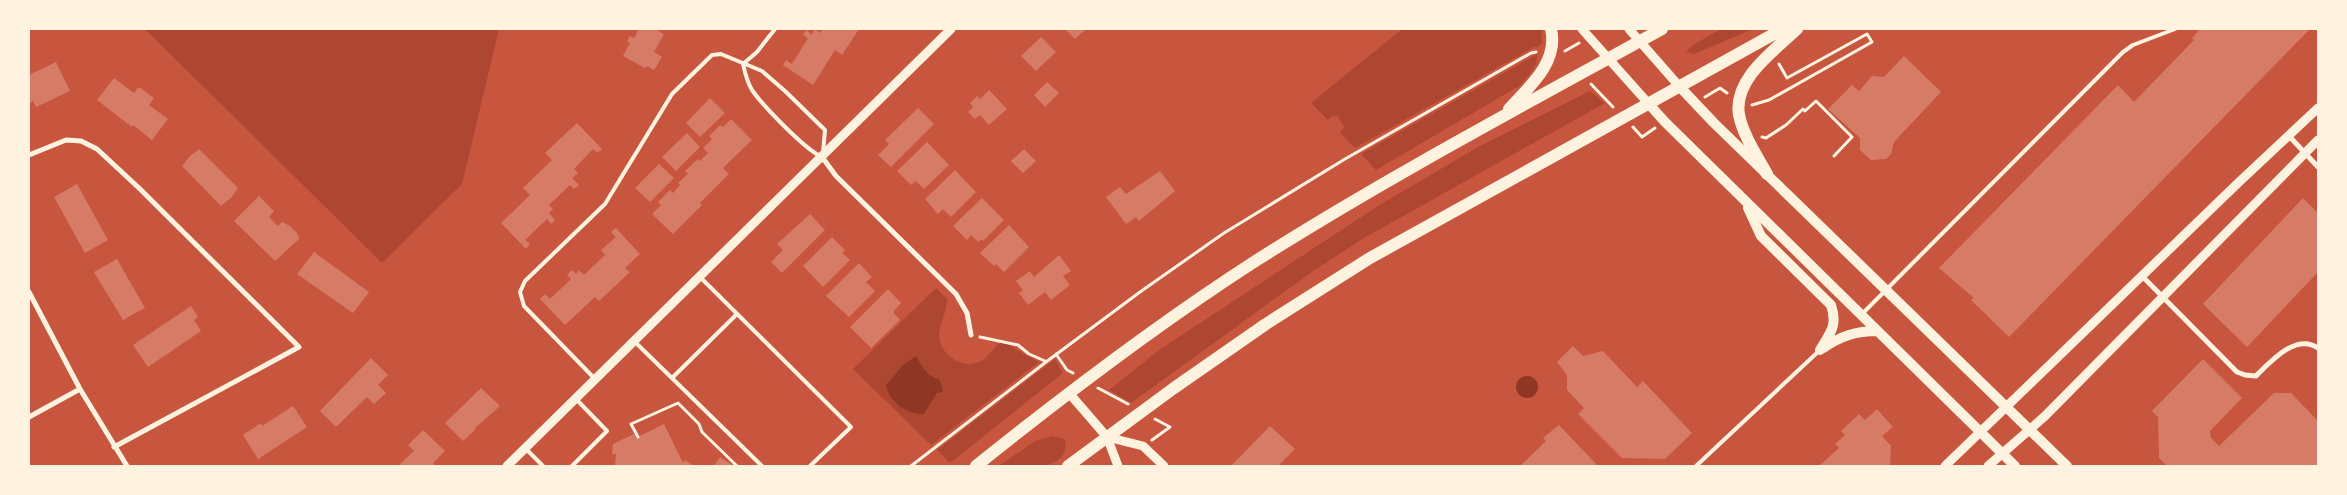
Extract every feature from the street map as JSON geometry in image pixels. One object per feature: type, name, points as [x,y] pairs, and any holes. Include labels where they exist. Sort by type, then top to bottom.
[{"type":"highway","points":[[1502,116],[1541,73],[1551,52],[1552,29]]},
{"type":"highway","points":[[976,466],[1134,344],[1256,261],[1334,212],[1502,116],[1662,29]]},
{"type":"highway","points":[[1068,466],[1281,313],[1362,263],[1783,29]]},
{"type":"highway","points":[[1766,174],[1744,130],[1738,102],[1743,87],[1754,72],[1797,29]]},
{"type":"main road","points":[[1680,86],[1766,174],[2067,466]]},
{"type":"main road","points":[[1648,103],[2015,466]]},
{"type":"main road","points":[[1746,202],[1760,236],[1831,305],[1835,318],[1832,329],[1820,350]]},
{"type":"main road","points":[[1820,350],[1847,335],[1860,331],[1878,331]]},
{"type":"street","points":[[507,466],[951,29]]},
{"type":"street","points":[[1582,29],[1610,58],[1648,103]]},
{"type":"street","points":[[1629,29],[1680,86]]},
{"type":"street","points":[[1945,466],[2318,108]]},
{"type":"street","points":[[2289,136],[2318,166]]},
{"type":"street","points":[[29,155],[66,140],[81,141],[97,149],[140,189],[299,347],[114,447]]},
{"type":"street","points":[[1988,466],[2029,430],[2163,298],[2304,152],[2318,140]]},
{"type":"street","points":[[822,157],[836,176],[956,294],[967,312],[971,335]]},
{"type":"street","points":[[2142,276],[2237,372],[2245,376],[2256,376],[2282,352],[2294,346],[2304,343],[2318,348]]},
{"type":"street","points":[[29,292],[80,389],[127,466]]},
{"type":"street","points":[[29,417],[80,389]]},
{"type":"street","points":[[1069,393],[1107,437],[1118,466]]},
{"type":"street","points":[[1107,437],[1143,446],[1164,466]]},
{"type":"lane","points":[[743,64],[757,52],[775,29]]},
{"type":"lane","points":[[1861,315],[2123,52],[2134,45],[2175,29]]},
{"type":"lane","points":[[596,379],[522,303],[520,292],[522,287],[611,197],[665,103],[679,85],[712,55],[722,54],[762,71],[770,76],[825,130],[822,157],[802,144],[753,91],[745,75],[743,64]]},
{"type":"lane","points":[[700,277],[851,427],[810,466]]},
{"type":"lane","points":[[672,378],[737,314]]},
{"type":"lane","points":[[635,341],[762,466]]},
{"type":"lane","points":[[1696,466],[1820,350]]},
{"type":"lane","points":[[572,466],[607,431],[576,399]]},
{"type":"lane","points":[[525,448],[543,466]]},
{"type":"path","points":[[1769,100],[1872,42],[1867,34],[1787,78],[1778,62]]},
{"type":"path","points":[[911,466],[1140,292],[1273,202],[1531,53],[1540,52]]},
{"type":"path","points":[[1759,135],[1766,138],[1779,130],[1803,109],[1805,111],[1816,100],[1852,137],[1834,156]]},
{"type":"path","points":[[1750,112],[1753,106]]},
{"type":"path","points":[[971,335],[1003,340],[1018,345],[1028,354],[1046,362]]},
{"type":"path","points":[[638,437],[631,424],[678,403],[698,424],[702,432],[737,466]]},
{"type":"shaded area","points":[[145,29],[499,29],[462,184],[382,263]]},
{"type":"shaded area","points":[[1402,29],[1541,29],[1542,43],[1538,47],[1534,47],[1355,148],[1340,133],[1344,127],[1338,116],[1333,116],[1328,120],[1311,103]]},
{"type":"shaded area","points":[[1721,29],[1753,29],[1694,54],[1686,52],[1693,45]]},
{"type":"shaded area","points":[[1537,54],[1534,67],[1519,86],[1376,170],[1361,154]]},
{"type":"shaded area","points":[[1590,91],[1605,103],[1364,238],[1316,269],[1131,403],[1109,390],[1159,350],[1381,204],[1480,146]]},
{"type":"shaded area","points":[[936,288],[947,299],[939,334],[940,341],[947,354],[953,359],[966,364],[974,364],[989,355],[1000,343],[1005,343],[1039,362],[931,445],[853,369]],"holes":[[[916,357],[924,370],[943,392],[934,397],[930,407]]]},
{"type":"shaded area","points":[[916,356],[929,374],[940,380],[943,392],[937,393],[924,414],[912,413],[900,406],[891,397],[886,385],[903,365]]},
{"type":"shaded area","points":[[1055,359],[1063,373],[950,463],[937,450]]},
{"type":"shaded area","points":[[1527,376],[1535,379],[1538,387],[1535,395],[1527,398],[1519,395],[1516,387],[1519,379]]},
{"type":"shaded area","points":[[1052,436],[1065,439],[1065,450],[1060,458],[1052,463],[1031,467],[999,466],[1035,441]]},
{"type":"building","points":[[639,29],[655,29],[664,34],[654,52],[662,57],[654,70],[647,66],[645,68],[623,56],[630,43],[627,42],[630,36],[634,38]]},
{"type":"building","points":[[815,29],[820,33],[823,29],[859,29],[842,55],[835,50],[813,85],[783,65],[786,60],[792,64],[808,38],[803,35],[806,30],[812,35]]},
{"type":"building","points":[[1065,29],[1086,29],[1075,39]]},
{"type":"building","points":[[2200,29],[2310,29],[2009,337],[1971,300],[1974,298],[1939,268],[2118,85],[2134,102],[2194,40],[2192,38]]},
{"type":"building","points":[[1041,37],[1056,52],[1036,71],[1021,56]]},
{"type":"building","points":[[1904,56],[1941,92],[1894,142],[1891,154],[1886,159],[1871,160],[1860,150],[1860,138],[1828,109],[1852,85],[1859,91],[1872,76],[1884,77]]},
{"type":"building","points":[[56,62],[70,91],[36,107],[33,101],[29,104],[29,75]]},
{"type":"building","points":[[114,78],[134,93],[139,87],[154,98],[149,105],[168,119],[152,140],[97,100]]},
{"type":"building","points":[[1047,82],[1059,93],[1045,107],[1034,95]]},
{"type":"building","points":[[989,90],[1007,109],[989,125],[980,115],[975,119],[968,112],[973,107],[970,103],[977,96],[980,99]]},
{"type":"building","points":[[710,98],[725,113],[700,137],[686,123]]},
{"type":"building","points":[[918,108],[934,124],[891,167],[878,155],[889,144],[885,140]]},
{"type":"building","points":[[731,119],[752,140],[723,168],[729,174],[673,234],[652,214],[661,205],[658,202],[670,190],[673,193],[680,185],[678,183],[688,174],[685,171],[708,153],[703,148],[712,139],[709,136],[720,125],[723,127]]},
{"type":"building","points":[[577,123],[602,149],[597,153],[593,149],[574,169],[578,173],[572,178],[579,185],[574,189],[570,185],[549,205],[553,209],[549,213],[555,220],[551,224],[547,219],[525,240],[530,244],[526,249],[501,223],[530,195],[523,188],[552,160],[545,153]]},
{"type":"building","points":[[687,133],[700,147],[676,171],[662,157]]},
{"type":"building","points":[[927,142],[949,165],[924,189],[916,181],[911,185],[897,171]]},
{"type":"building","points":[[199,149],[238,188],[231,198],[221,206],[182,166]]},
{"type":"building","points":[[1024,149],[1036,161],[1023,173],[1011,161]]},
{"type":"building","points":[[659,164],[674,178],[650,202],[635,188]]},
{"type":"building","points":[[955,170],[976,192],[951,217],[943,209],[938,214],[925,199]]},
{"type":"building","points":[[1160,171],[1175,191],[1139,221],[1136,217],[1126,224],[1106,197],[1120,187],[1126,194]]},
{"type":"building","points":[[77,184],[108,240],[85,253],[54,197]]},
{"type":"building","points":[[259,196],[274,211],[269,217],[278,226],[282,222],[290,226],[298,234],[299,239],[275,261],[234,221]]},
{"type":"building","points":[[982,198],[1004,220],[983,241],[981,239],[978,242],[971,235],[967,240],[953,226]]},
{"type":"building","points":[[2303,198],[2318,213],[2318,272],[2247,347],[2203,304]]},
{"type":"building","points":[[810,214],[825,230],[782,273],[771,262],[783,250],[777,244]]},
{"type":"building","points":[[1009,225],[1029,247],[1004,272],[996,264],[994,266],[980,253]]},
{"type":"building","points":[[616,228],[640,254],[625,268],[630,272],[599,301],[595,297],[565,325],[540,299],[545,294],[550,299],[571,279],[567,275],[572,270],[576,274],[579,270],[584,275],[605,255],[601,250],[616,237],[611,232]]},
{"type":"building","points":[[832,237],[845,250],[842,253],[850,260],[823,287],[803,266]]},
{"type":"building","points":[[314,252],[369,292],[353,313],[297,274]]},
{"type":"building","points":[[1059,255],[1071,271],[1063,276],[1070,285],[1051,300],[1045,292],[1028,305],[1019,293],[1023,290],[1016,281],[1030,271],[1034,277]]},
{"type":"building","points":[[117,259],[145,308],[123,320],[94,272]]},
{"type":"building","points":[[859,263],[872,277],[866,282],[875,291],[849,317],[826,296]]},
{"type":"building","points":[[888,289],[901,303],[893,312],[900,320],[871,348],[850,327]]},
{"type":"building","points":[[191,306],[198,317],[194,320],[201,331],[148,367],[133,345]]},
{"type":"building","points":[[1573,346],[1583,356],[1603,351],[1637,387],[1643,381],[1692,433],[1665,459],[1622,458],[1578,414],[1584,408],[1567,390],[1567,375],[1557,362]]},
{"type":"building","points":[[371,358],[388,375],[378,385],[386,393],[374,404],[367,397],[336,427],[320,411]]},
{"type":"building","points":[[2203,359],[2242,398],[2210,431],[2211,438],[2219,446],[2274,393],[2291,393],[2318,421],[2318,466],[2167,466],[2159,458],[2158,417],[2152,411]]},
{"type":"building","points":[[481,388],[500,406],[463,441],[445,423]]},
{"type":"building","points":[[293,406],[307,427],[258,459],[243,435],[261,423],[262,426]]},
{"type":"building","points":[[1877,409],[1893,427],[1882,436],[1891,446],[1890,465],[1819,466],[1839,448],[1835,444],[1845,435],[1841,431],[1859,414],[1865,420]]},
{"type":"building","points":[[664,424],[683,463],[685,460],[694,466],[615,466],[616,454],[612,454],[613,444],[634,434],[636,438]]},
{"type":"building","points":[[1559,425],[1598,466],[1520,466],[1546,441],[1543,438]]},
{"type":"building","points":[[1270,426],[1295,449],[1278,466],[1231,466]]},
{"type":"building","points":[[423,430],[445,451],[433,463],[436,466],[402,466],[400,464],[414,451],[408,445]]},
{"type":"building","points":[[720,457],[734,466],[714,466]]}]
